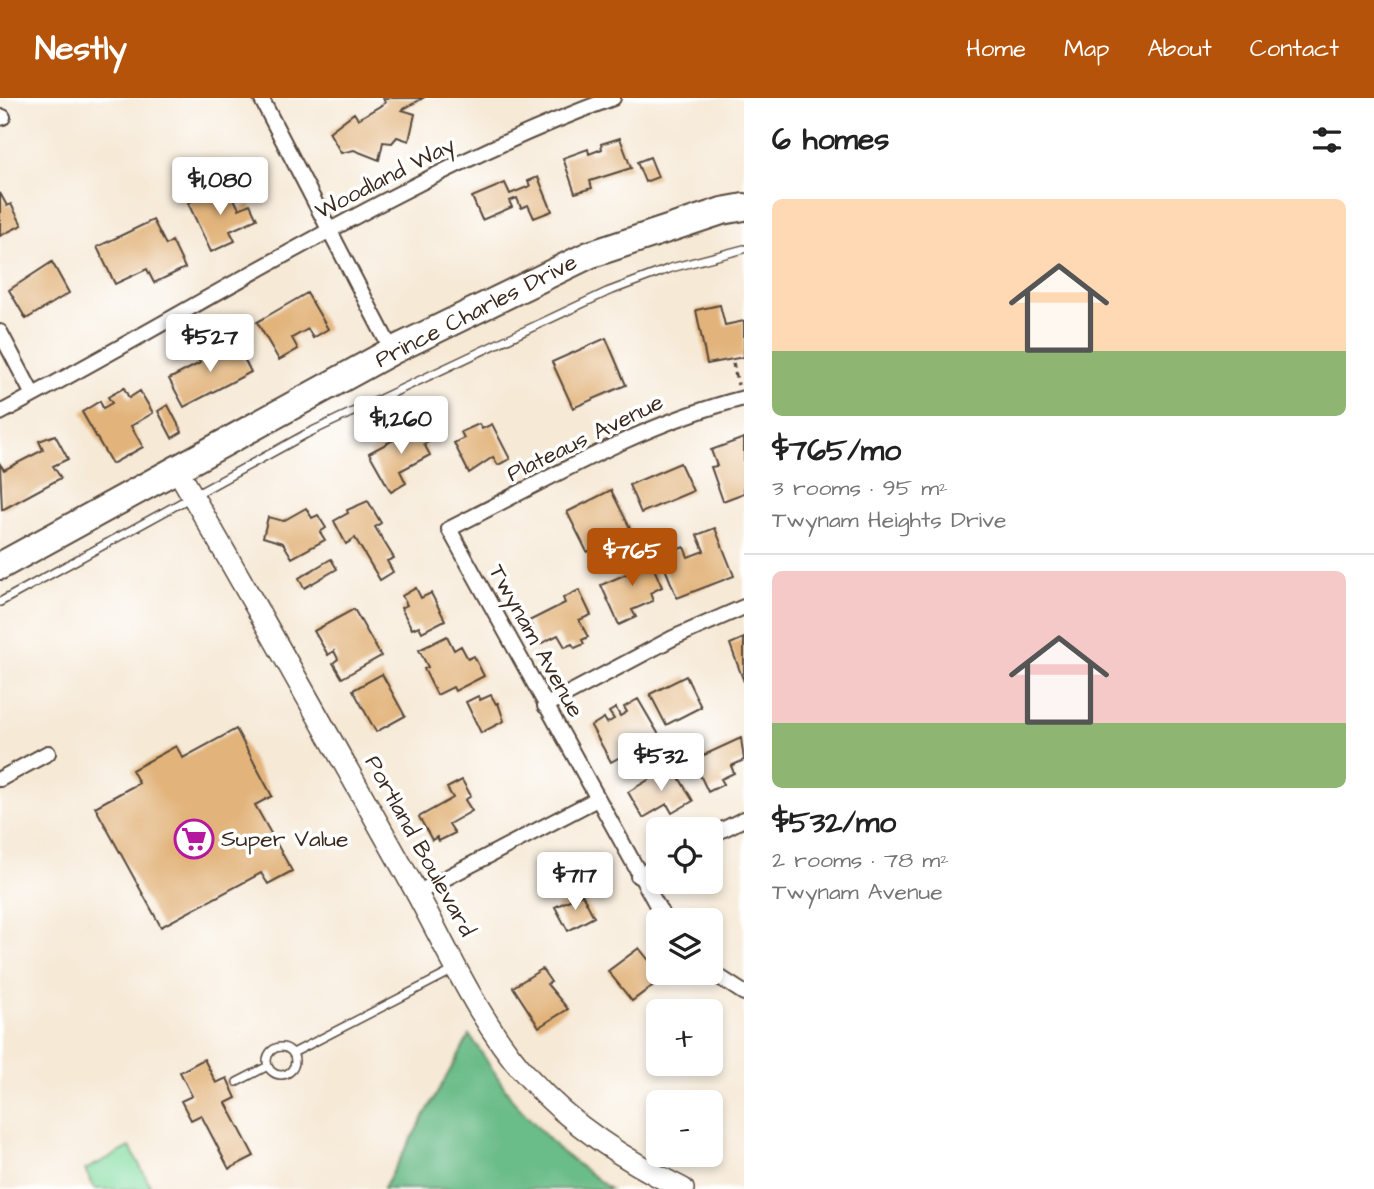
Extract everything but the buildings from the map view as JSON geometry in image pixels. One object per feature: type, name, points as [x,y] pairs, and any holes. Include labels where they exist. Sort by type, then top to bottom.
[{"type":"highway","name":"Prince Charles Drive","points":[[0,566],[392,351],[589,255],[722,211],[744,207]]},
{"type":"street","points":[[261,98],[392,351]]},
{"type":"street","name":"Woodland Way","points":[[0,413],[328,231],[542,124],[613,98]]},
{"type":"street","points":[[0,332],[33,395]]},
{"type":"street","name":"Plateaus Avenue","points":[[449,529],[637,435],[681,417],[743,398]]},
{"type":"street","name":"Portland Boulevard","points":[[177,469],[457,968],[511,1056],[545,1095],[612,1149],[682,1189]]},
{"type":"street","name":"Twynam Avenue","points":[[449,529],[658,908]]},
{"type":"street","points":[[545,706],[673,638],[744,607]]},
{"type":"street","points":[[0,779],[48,753]]},
{"type":"street","points":[[417,893],[597,799]]},
{"type":"street","points":[[723,830],[744,819]]},
{"type":"street","points":[[638,876],[646,872]]},
{"type":"street","points":[[723,979],[744,993]]},
{"type":"lane","points":[[0,602],[306,434],[607,292],[671,268],[744,249]]},
{"type":"lane","points":[[293,1054],[457,968]]},
{"type":"lane","points":[[281,1046],[293,1054],[295,1062],[287,1073],[274,1073],[268,1066],[267,1057],[272,1050],[281,1046]]},
{"type":"lane","points":[[237,1082],[268,1066]]},
{"type":"path","points":[[733,363],[743,398]]},
{"type":"green space","points":[[470,1035],[514,1102],[559,1150],[610,1189],[383,1189]]},
{"type":"green space","points":[[130,1147],[152,1189],[95,1189],[85,1170]]},
{"type":"place","name":"Super Value","points":[[194,839]]}]
